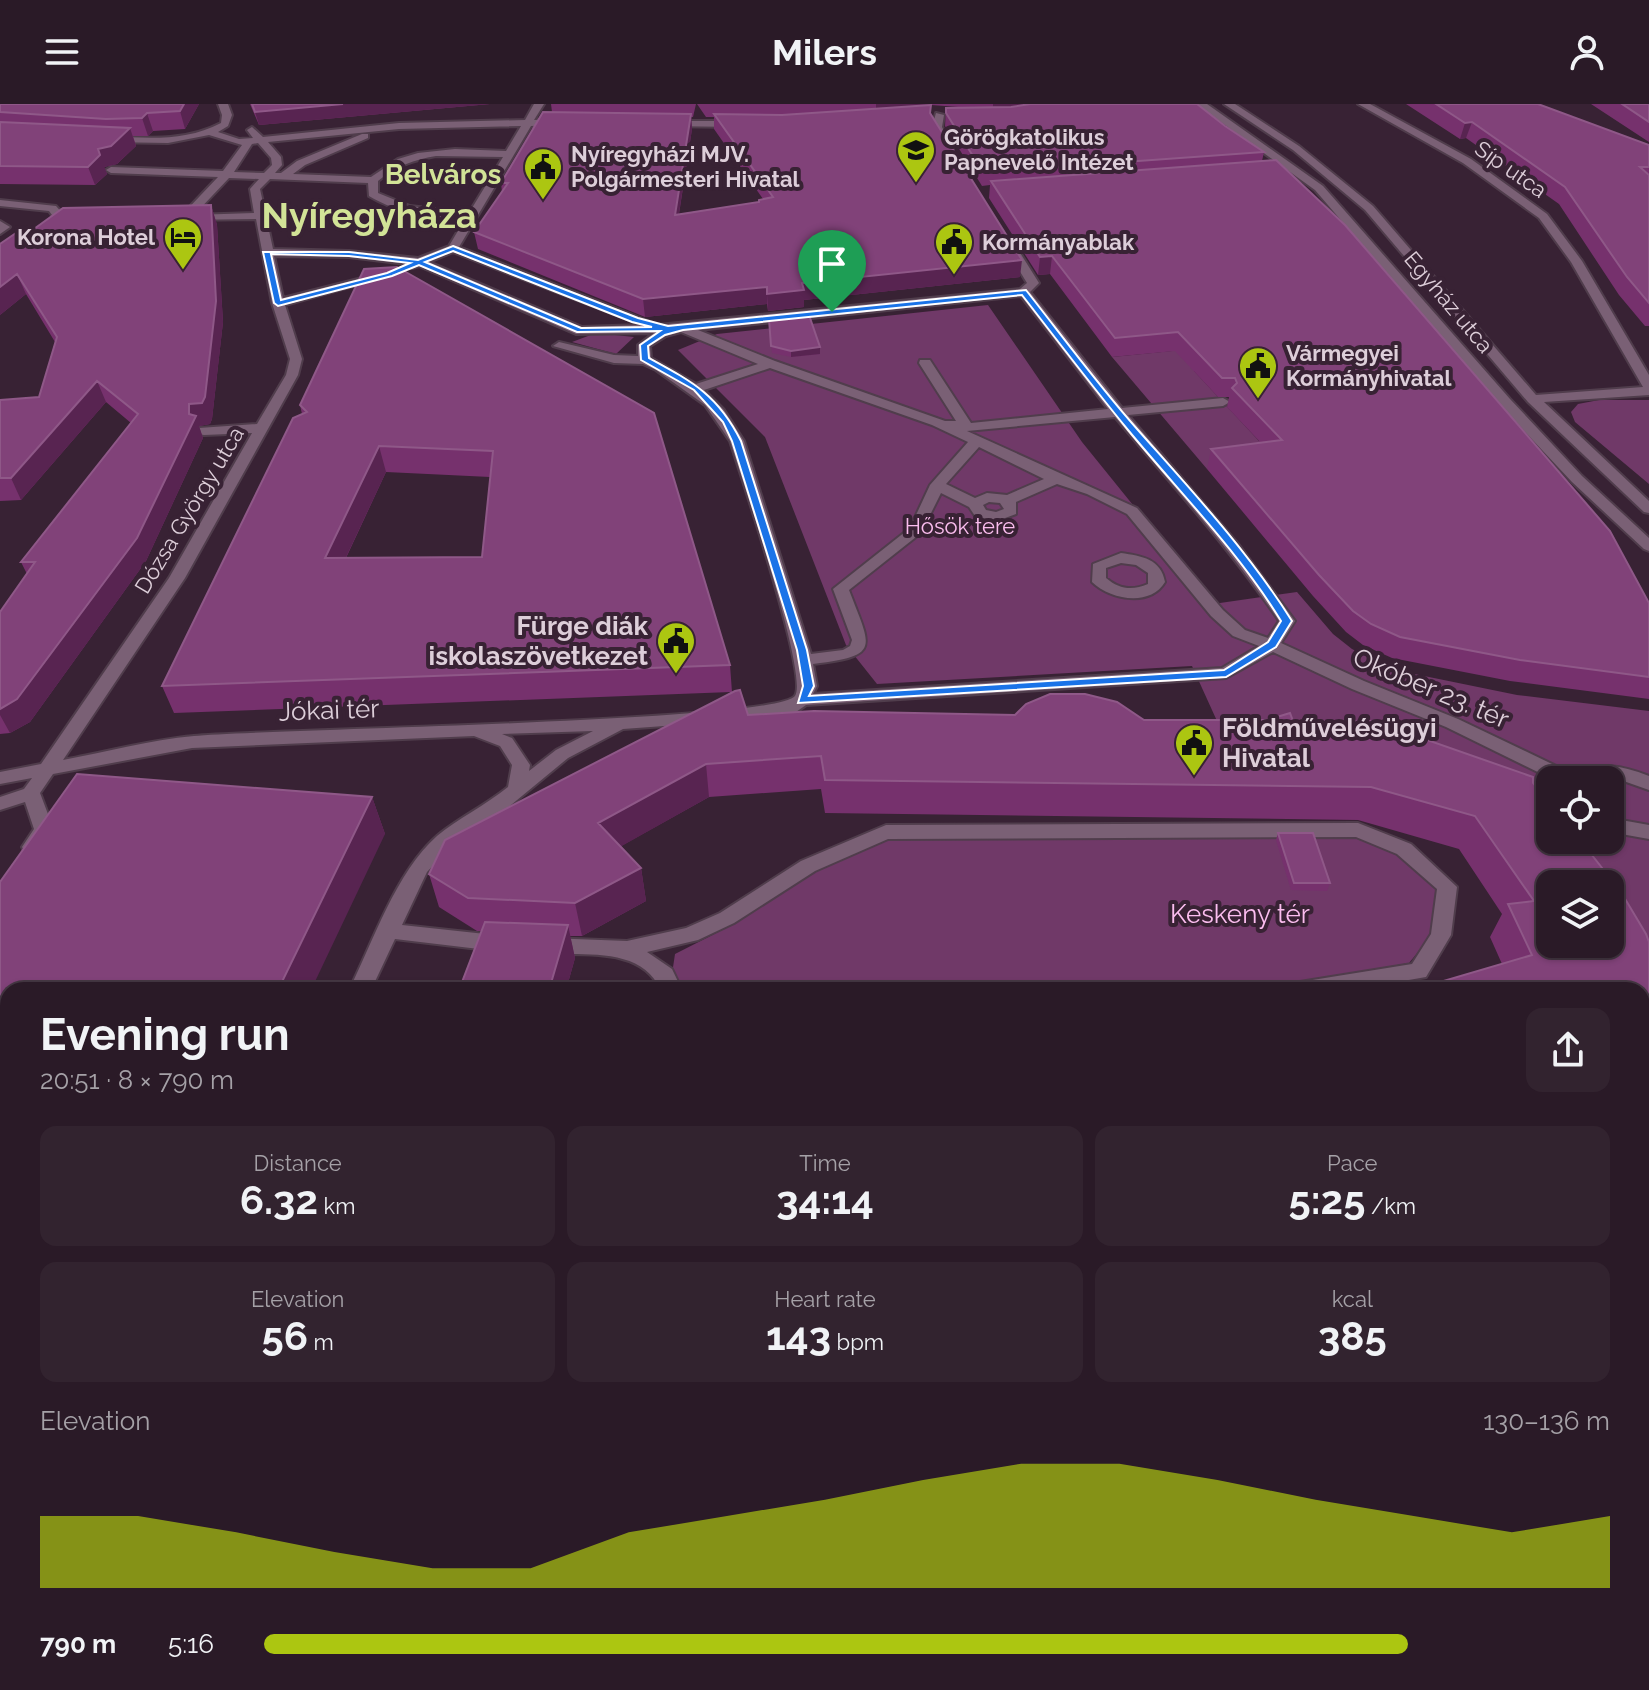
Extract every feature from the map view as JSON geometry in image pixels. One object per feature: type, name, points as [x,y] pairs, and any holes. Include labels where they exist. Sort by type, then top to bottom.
[{"type":"street","points":[[89,138],[177,140],[212,133],[225,124],[227,115],[223,104]]},
{"type":"street","points":[[278,303],[395,278],[419,262],[453,248],[539,104]]},
{"type":"street","name":"Egyház utca","points":[[1201,104],[1319,188],[1505,402],[1577,479],[1649,546]]},
{"type":"street","name":"Egyház utca","points":[[1229,104],[1296,148],[1369,208],[1533,399],[1649,509]]},
{"type":"street","name":"Síp utca","points":[[1363,104],[1467,161],[1543,216],[1576,261],[1649,389],[1533,399]]},
{"type":"street","points":[[933,116],[953,153]]},
{"type":"street","points":[[922,126],[933,116],[955,116]]},
{"type":"street","points":[[212,133],[228,140],[399,126],[575,122]]},
{"type":"street","points":[[650,123],[754,124]]},
{"type":"street","points":[[284,176],[301,163],[336,146],[399,126]]},
{"type":"street","points":[[185,218],[227,173],[253,136]]},
{"type":"street","points":[[253,136],[276,157],[277,165],[268,175]]},
{"type":"street","points":[[471,216],[418,212],[387,203],[373,194],[373,180],[384,168],[411,159],[448,153],[508,154]]},
{"type":"street","points":[[1275,171],[1296,169]]},
{"type":"street","points":[[111,170],[373,180]]},
{"type":"street","name":"Dózsa György utca","points":[[31,793],[177,578],[266,433],[292,375],[296,359],[278,303],[255,189],[268,175]]},
{"type":"street","points":[[0,203],[52,208],[58,214],[57,224]]},
{"type":"street","points":[[169,219],[261,220]]},
{"type":"street","points":[[267,252],[349,254],[419,262],[580,331],[675,328],[1024,292],[1033,283],[1002,232]]},
{"type":"street","points":[[453,248],[635,320],[675,328],[937,422],[967,427],[1223,402]]},
{"type":"street","points":[[559,346],[614,359],[645,360],[697,388],[727,421],[737,441],[802,650],[808,686],[802,700],[1226,673],[1272,645],[1287,621],[1269,593],[1024,292]]},
{"type":"street","points":[[645,360],[644,345],[675,328]]},
{"type":"street","points":[[925,363],[967,427]]},
{"type":"street","points":[[697,388],[770,364]]},
{"type":"street","name":"Okóber 23. tér","points":[[937,422],[1056,479],[1092,491],[1132,511],[1239,633],[1452,723],[1540,766]]},
{"type":"street","points":[[204,431],[266,433]]},
{"type":"street","points":[[802,660],[847,655],[857,649],[860,640],[841,589],[916,530],[937,485],[976,442]]},
{"type":"street","points":[[937,485],[975,504],[980,513],[997,517],[1011,511],[1007,501],[1056,479]]},
{"type":"street","points":[[1195,499],[1213,498]]},
{"type":"street","points":[[1155,571],[1180,568]]},
{"type":"street","name":"Jókai tér","points":[[0,778],[192,742],[619,724],[760,713],[790,708],[802,700]]},
{"type":"street","name":"Jókai tér","points":[[364,982],[419,868],[445,840],[487,814],[562,754],[619,724]]},
{"type":"street","points":[[471,730],[506,742],[521,765],[517,789]]},
{"type":"street","points":[[1624,773],[1649,784]]},
{"type":"street","points":[[0,804],[31,793],[44,830],[18,869]]},
{"type":"street","points":[[389,931],[497,944],[627,949],[691,935],[727,918],[808,866],[886,832],[1358,830],[1404,849],[1447,887],[1441,935],[1419,971],[1350,982]]},
{"type":"street","points":[[1640,832],[1649,850]]},
{"type":"street","points":[[627,949],[665,975],[668,982]]},
{"type":"green space","name":"Hősök tere","points":[[988,305],[1082,442],[1213,604],[1297,592],[1333,634],[1352,649],[1390,669],[1517,695],[1649,711],[1649,978],[1624,918],[1624,870],[1593,870],[1574,854],[1624,854],[1624,766],[1536,766],[1536,825],[1222,732],[1192,666],[877,684],[846,645],[765,437],[678,350],[717,334]]},
{"type":"green space","points":[[596,333],[634,337],[616,354],[572,342]]},
{"type":"green space","points":[[1202,348],[1194,371],[1259,441],[1288,438],[1305,456],[1207,469],[1112,357]]},
{"type":"green space","points":[[1599,400],[1649,400],[1649,484],[1575,422],[1571,412],[1578,404]]},
{"type":"green space","name":"Keskeny tér","points":[[1357,836],[1398,852],[1440,888],[1432,935],[1409,963],[1295,982],[675,982],[672,974],[675,954],[732,925],[811,872],[889,839]]},
{"type":"building","points":[[0,104],[184,104],[180,111],[147,113],[142,118],[106,119],[0,112]]},
{"type":"building","points":[[252,104],[343,104],[255,112]]},
{"type":"building","points":[[1030,104],[1197,104],[1264,152],[983,172],[946,113],[946,108]]},
{"type":"building","points":[[1436,104],[1538,104],[1649,145],[1649,167],[1640,167],[1649,175],[1649,303],[1627,277],[1565,187],[1472,122],[1465,123]]},
{"type":"building","points":[[1622,104],[1649,104],[1649,122]]},
{"type":"building","points":[[931,105],[930,113],[1022,260],[802,283],[804,290],[767,294],[767,287],[643,299],[474,232],[508,183],[501,183],[543,112],[691,114],[675,215],[773,197],[714,114],[782,115]]},
{"type":"building","points":[[0,122],[130,128],[111,146],[98,149],[100,155],[88,167],[0,166]]},
{"type":"building","points":[[1276,160],[1345,225],[1610,531],[1649,603],[1649,677],[1520,660],[1400,637],[1371,624],[1353,611],[1211,449],[1282,440],[1232,388],[1237,383],[1235,378],[1222,378],[1178,332],[1115,338],[1052,256],[1040,257],[991,181]]},
{"type":"building","points":[[211,205],[216,301],[205,397],[202,403],[189,404],[189,414],[196,416],[137,538],[17,699],[0,709],[0,612],[35,562],[21,562],[138,414],[97,381],[11,478],[0,478],[0,400],[39,397],[57,337],[17,274],[0,287],[0,244],[16,233],[27,234],[63,208]]},
{"type":"building","points":[[397,267],[654,413],[730,665],[162,686],[293,418],[307,412],[300,405],[364,269]],"holes":[[[379,446],[493,451],[482,557],[325,558]]]},
{"type":"building","points":[[809,315],[820,347],[791,351],[771,346],[769,319]]},
{"type":"building","points":[[740,690],[748,715],[814,711],[1015,715],[1026,704],[1050,694],[1085,694],[1117,702],[1144,720],[1267,720],[1290,713],[1293,721],[1373,721],[1533,777],[1536,787],[1536,854],[1591,854],[1604,870],[1536,870],[1536,958],[1624,958],[1624,897],[1649,942],[1649,982],[1440,982],[1532,955],[1508,904],[1534,901],[1475,816],[1371,787],[825,780],[821,756],[706,764],[598,823],[641,868],[575,903],[468,898],[429,874],[445,840],[735,691]]},
{"type":"building","points":[[77,774],[372,797],[282,982],[0,982],[0,882]]},
{"type":"building","points":[[1278,833],[1313,833],[1330,883],[1294,883]]},
{"type":"building","points":[[485,922],[568,925],[551,982],[462,982]]},
{"type":"place","name":"Görögkatolikus Papnevelő Intézet","points":[[916,184]]},
{"type":"place","name":"Nyíregyházi MJV. Polgármesteri Hivatal","points":[[543,201]]},
{"type":"place","name":"Korona Hotel","points":[[183,271]]},
{"type":"place","name":"Kormányablak","points":[[954,276]]},
{"type":"place","name":"Vármegyei Kormányhivatal","points":[[1258,400]]},
{"type":"place","name":"Fürge diák iskolaszövetkezet","points":[[676,675]]},
{"type":"place","name":"Földművelésügyi Hivatal","points":[[1194,777]]},
{"type":"district","name":"Belváros","points":[[443,174]]},
{"type":"district","name":"Nyíregyháza","points":[[369,215]]},
{"type":"route","points":[[832,312],[682,328],[668,329],[611,331],[580,331],[419,262],[389,275],[278,303],[267,252],[385,256],[419,262],[453,248],[635,320],[668,329],[682,328],[662,333],[644,345],[645,360],[697,388],[727,421],[737,441],[802,650],[808,686],[802,700],[1226,673],[1272,645],[1287,621],[1269,593],[1195,499],[1132,429],[1024,292],[832,312]]}]
